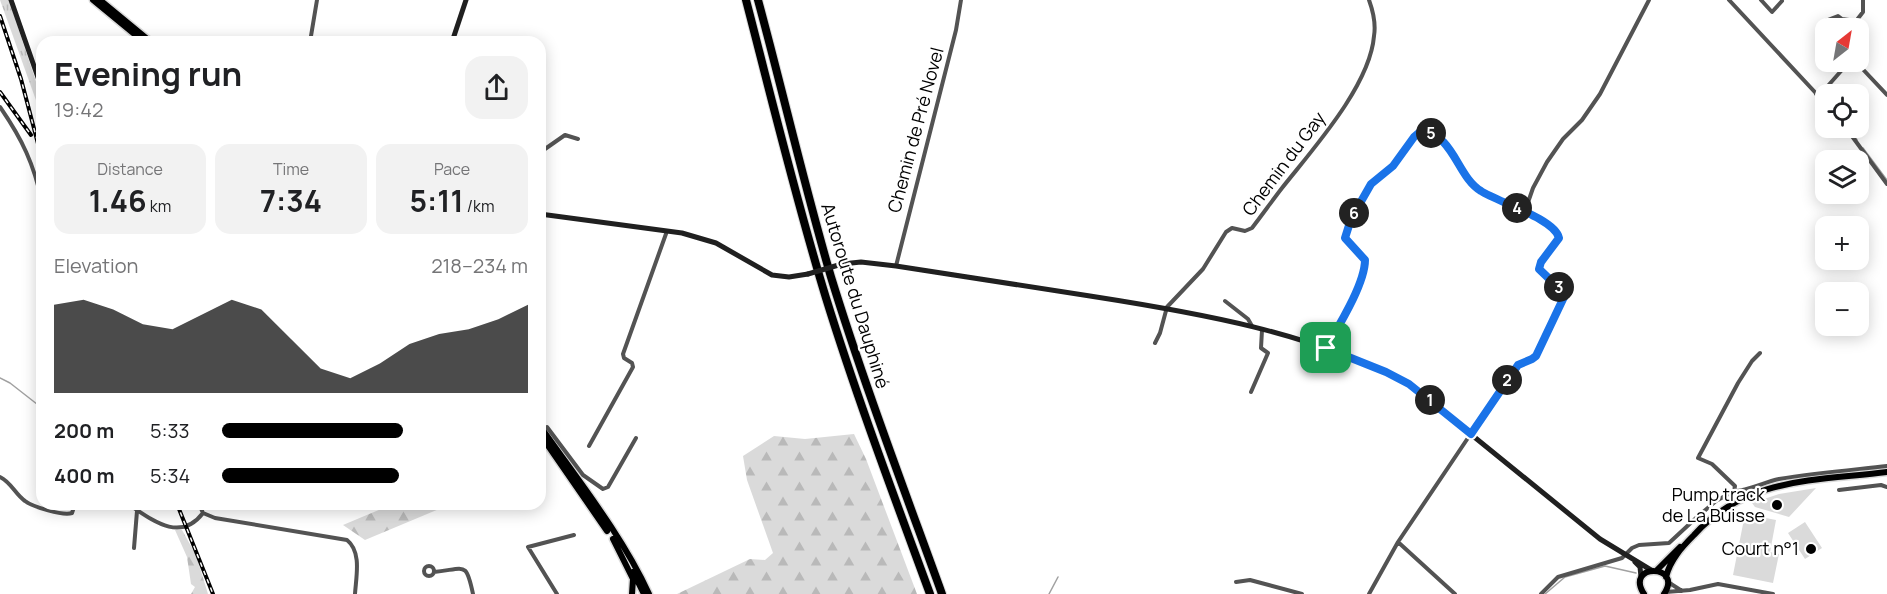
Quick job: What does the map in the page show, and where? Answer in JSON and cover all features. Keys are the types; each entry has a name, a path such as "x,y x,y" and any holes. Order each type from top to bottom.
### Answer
{"highway":[{"name":"Autoroute du Dauphiné","path":"746,0 799,204 827,299 857,394 929,594"},
{"name":"Autoroute du Dauphiné","path":"758,0 834,287 867,388 942,594"}],"main road":[{"path":"93,0 137,36"},
{"path":"100,0 144,36"},
{"path":"546,437 651,594"},
{"path":"1665,593 1671,562 1714,515 1728,505 1751,494 1788,484 1887,472"},
{"path":"1641,592 1641,577 1654,570 1688,541"},
{"path":"618,542 633,579 632,594"},
{"path":"618,542 644,594"},
{"path":"1654,570 1667,580"}],"street":[{"path":"11,0 36,72"},
{"path":"311,36 317,0"},
{"path":"454,36 466,0"},
{"name":"Chemin de Pré Novel","path":"896,266 956,30 961,0"},
{"name":"Chemin du Gay","path":"1167,307 1203,269 1228,230 1234,228 1245,231 1251,228 1335,119 1366,67 1372,49 1375,35 1369,0"},
{"path":"1525,210 1533,188 1548,162 1563,139 1582,120 1600,94 1649,0"},
{"path":"1729,0 1815,93"},
{"path":"1761,0 1772,12 1782,2"},
{"path":"1858,18 1863,12 1863,0"},
{"path":"1830,84 1840,72"},
{"path":"1865,72 1887,95"},
{"path":"0,107 25,146 36,175"},
{"path":"1326,348 1354,296 1365,266 1365,260 1345,238 1351,219 1374,180 1393,166 1421,131 1427,131 1442,141 1452,152 1474,187 1525,210 1558,234 1559,238 1541,262 1539,269 1565,295 1536,356 1518,365 1398,542 1369,594"},
{"path":"546,148 565,135 578,139"},
{"path":"1853,138 1887,184"},
{"path":"546,215 667,231 716,243 772,275 789,277 842,264 861,262 896,266 1167,307 1251,326 1326,348 1386,372 1409,384 1600,539 1654,570"},
{"path":"590,446 633,367 623,354 667,231"},
{"path":"1225,301 1247,318 1251,326"},
{"path":"1155,343 1167,307"},
{"path":"1251,392 1268,353 1261,348 1262,330"},
{"path":"1734,491 1735,486 1712,464 1698,458 1738,383 1760,353"},
{"path":"546,428 583,475 603,489 608,487 636,438"},
{"path":"1629,557 1632,548 1639,545 1669,543 1705,510 1734,491 1741,491 1777,479 1887,466"},
{"path":"0,477 27,502 36,506"},
{"path":"1839,490 1881,485 1887,487"},
{"path":"51,510 68,514 73,510"},
{"path":"134,548 137,510 154,521 178,529 196,522 203,513"},
{"path":"202,510 214,518 347,540 356,552 355,594"},
{"path":"557,594 528,547 574,535"},
{"path":"1398,542 1455,594"},
{"path":"1629,557 1640,567 1641,577"},
{"path":"1541,594 1562,575 1629,557"},
{"path":"435,572 465,569 473,594"},
{"path":"1236,582 1251,580 1302,594"},
{"path":"1667,580 1682,591"},
{"path":"1665,593 1718,584 1773,594"}],"green space":[{"path":"0,0 9,0 36,82 36,100"},
{"path":"854,434 866,459 917,594 677,594 750,559 765,560 773,553 747,480 743,456 774,436 805,439"},
{"name":"Pump track de La Buisse","path":"1816,488 1789,517 1755,507 1752,503 1779,494"},
{"path":"379,510 437,510 365,540 343,525"},
{"path":"1745,514 1776,520 1770,552 1779,554 1773,583 1733,575"},
{"path":"1805,522 1822,548 1805,559 1788,533"},
{"path":"175,530 182,530 196,555 208,594 191,594 195,587 191,584 187,557"}],"waterway":[{"path":"1863,148 1887,180"},
{"path":"0,378 36,403"},
{"path":"1545,594 1565,577 1605,566 1636,573"},
{"path":"1049,594 1058,577"}],"railway":[{"path":"0,16 21,79 36,136"},
{"path":"0,92 31,135"},
{"path":"179,510 213,594"}],"place":[{"name":"Pump track de La Buisse","path":"1777,505"},
{"name":"Court n°1","path":"1811,549"}],"route":[{"path":"1421,131 1427,131 1442,141 1452,152 1474,187 1525,210 1558,234 1559,238 1541,262 1539,269 1565,295 1536,356 1518,365 1471,434 1409,384 1386,372 1326,348 1354,296 1365,266 1365,260 1361,254 1345,238 1351,219 1374,180 1393,166 1421,131"}]}
